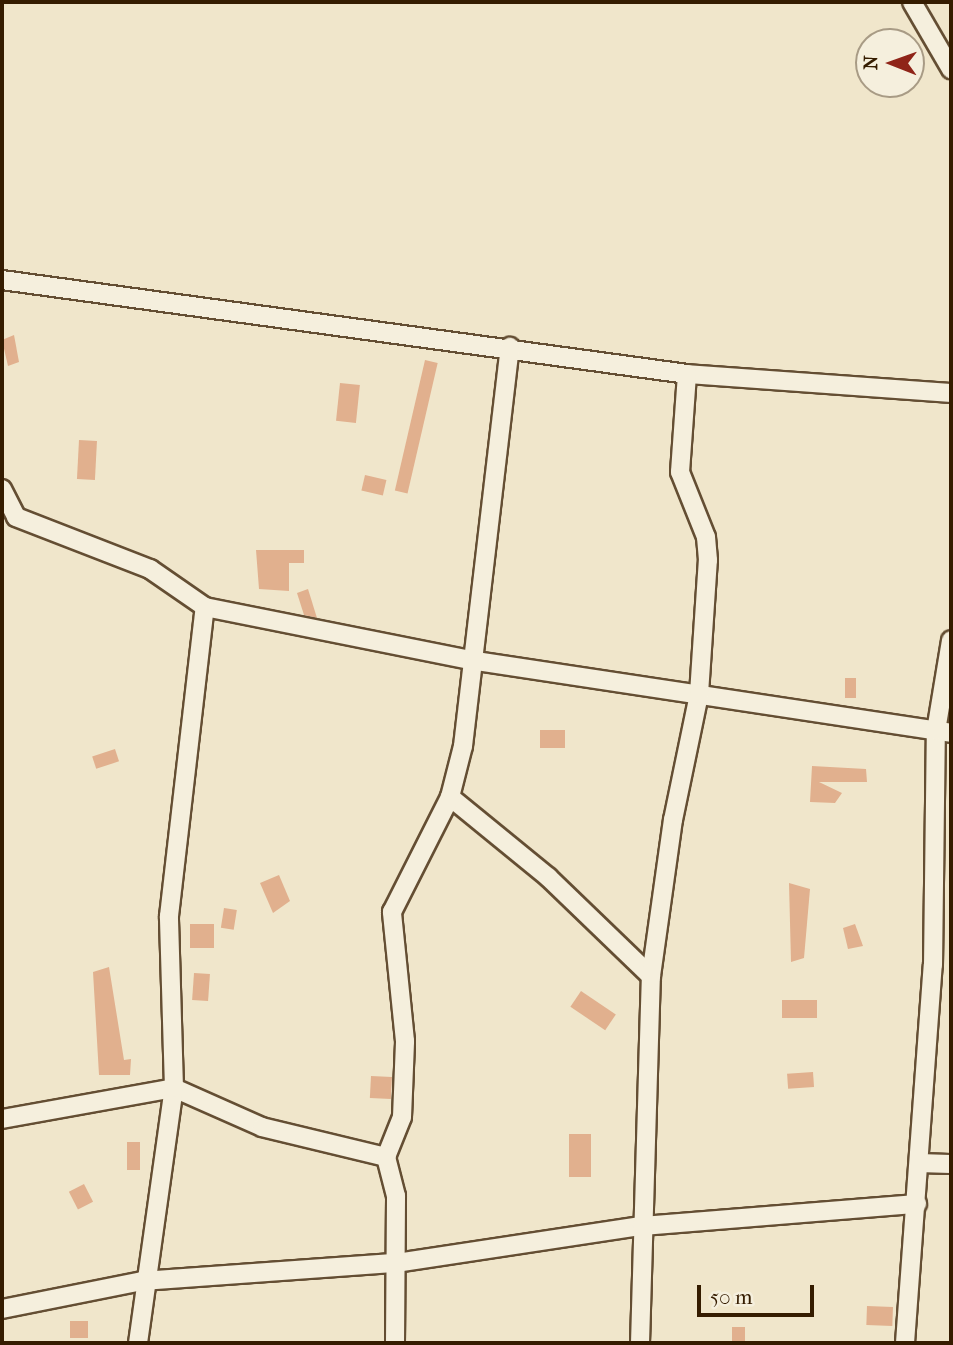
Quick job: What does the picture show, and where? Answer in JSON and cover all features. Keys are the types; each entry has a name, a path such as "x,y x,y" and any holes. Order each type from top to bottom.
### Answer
{"street":[{"path":"912,2 951,69"},
{"path":"2,280 687,373 951,393"},
{"path":"395,1343 396,1196 386,1157 402,1118 405,1041 392,912 450,797 476,661 510,347"},
{"path":"640,1343 651,976 673,820 699,694 708,560 706,537 680,472 687,373"},
{"path":"2,489 16,517 150,569 205,607 476,661 943,732"},
{"path":"138,1343 142,1281 174,1088 169,916 205,607"},
{"path":"905,1343 933,965 943,732 951,640"},
{"path":"450,797 548,877 651,976"},
{"path":"2,1118 174,1088 262,1127 386,1157"},
{"path":"920,1163 951,1164"},
{"path":"2,1309 142,1281 396,1263 642,1226 917,1204"}],"building":[{"path":"14,335 19,362 8,366 2,340"},
{"path":"425,360 438,363 408,493 395,491"},
{"path":"340,383 360,385 356,423 336,421"},
{"path":"79,440 97,441 95,480 77,479"},
{"path":"365,475 386,480 383,496 361,491"},
{"path":"256,550 304,550 304,563 289,563 289,591 259,589"},
{"path":"308,589 317,618 304,615 297,593"},
{"path":"845,678 856,678 856,698 845,698"},
{"path":"540,730 565,730 565,748 540,748"},
{"path":"115,749 119,761 96,769 92,756"},
{"path":"812,766 866,769 867,782 819,782 842,793 835,803 810,802"},
{"path":"279,875 290,901 273,913 260,883"},
{"path":"789,883 810,889 804,958 791,962"},
{"path":"224,908 237,910 234,930 221,928"},
{"path":"190,924 214,924 214,948 190,948"},
{"path":"855,924 863,946 848,949 843,928"},
{"path":"109,967 124,1060 131,1059 130,1075 99,1075 93,972"},
{"path":"194,973 210,974 208,1001 192,1000"},
{"path":"581,991 616,1014 605,1030 570,1007"},
{"path":"782,1000 817,1000 817,1018 782,1018"},
{"path":"813,1072 814,1087 788,1089 787,1074"},
{"path":"371,1076 392,1077 391,1099 370,1098"},
{"path":"569,1134 591,1134 591,1177 569,1177"},
{"path":"127,1142 140,1142 140,1170 127,1170"},
{"path":"84,1184 93,1202 78,1210 69,1192"},
{"path":"867,1306 893,1307 892,1326 866,1325"},
{"path":"70,1321 88,1321 88,1338 70,1338"},
{"path":"732,1327 745,1327 745,1343 732,1343"}]}
